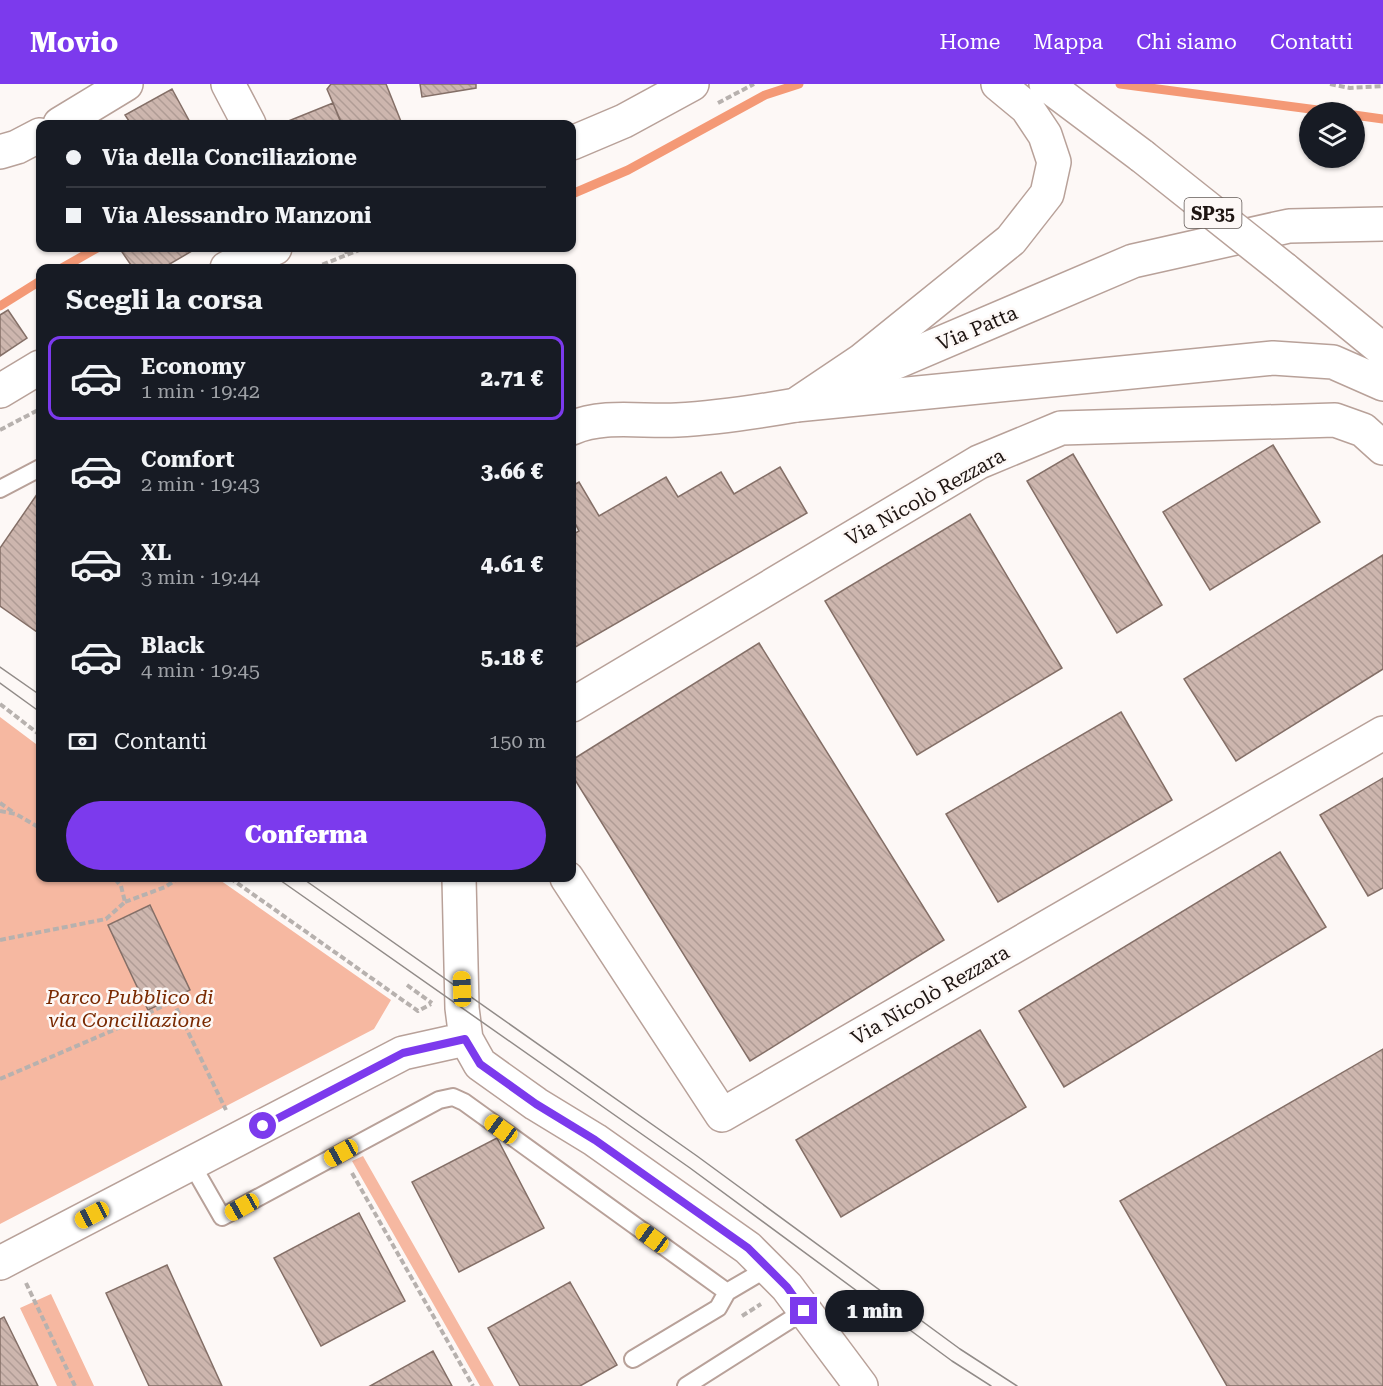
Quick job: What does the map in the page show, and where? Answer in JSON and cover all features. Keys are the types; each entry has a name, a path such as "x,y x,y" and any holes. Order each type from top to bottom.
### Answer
{"main road":[{"path":"67,120 126,84"},
{"path":"228,84 247,120"},
{"path":"576,141 624,121 692,84"},
{"path":"796,405 861,361 1011,240 1047,194 1054,162 1045,135 1027,108 998,84"},
{"name":"SP35","path":"1046,84 1142,156 1383,350"},
{"path":"1058,84 1142,156"},
{"path":"0,152 17,147 36,137"},
{"name":"Via Patta","path":"576,426 582,423 614,420 727,417 796,405 1133,261 1289,226 1383,224"},
{"path":"236,264 267,252"},
{"path":"257,264 272,252"},
{"path":"796,405 1273,358 1333,362 1383,384"},
{"path":"0,391 36,369"},
{"path":"0,398 36,384"},
{"name":"Via Nicolò Rezzara","path":"576,703 979,462 1061,428 1335,420 1363,430 1383,448"},
{"name":"Via Nicolò Rezzara","path":"570,882 722,1115 1383,733"},
{"path":"459,882 462,1008 465,1039 480,1064 536,1104 595,1140 748,1248 787,1287 861,1386"},
{"path":"6,1259 403,1053 465,1039"}],"lane":[{"path":"0,489 36,470"},
{"path":"191,1163 222,1217 439,1100 453,1097 464,1102 727,1292"},
{"path":"633,1359 718,1308 727,1292 768,1268"},
{"path":"686,1386 804,1311"}],"path":[{"path":"1330,84 1350,88 1383,86"},
{"path":"323,264 353,252"},
{"path":"0,430 36,411"},
{"path":"0,704 36,732"},
{"path":"0,803 36,826"},
{"path":"0,811 16,814"},
{"path":"118,882 121,886 125,902"},
{"path":"0,940 106,919 125,902 173,882"},
{"path":"236,882 418,1011 432,1003 407,986"},
{"path":"0,1079 116,1029 173,1001 227,1111"},
{"path":"341,1153 473,1386"},
{"path":"6,1259 75,1386"}],"green space":[{"name":"Parco Pubblico di via Conciliazione","path":"0,717 36,744 36,882 223,882 391,1000 374,1029 0,1224"},
{"path":"363,1156 494,1386 480,1386 352,1161"},
{"path":"51,1294 94,1386 57,1386 20,1308"}],"building":[{"path":"331,84 386,84 400,120 340,120 327,89"},
{"path":"420,84 476,84 476,88 422,97"},
{"path":"172,89 189,120 128,120 125,115"},
{"path":"333,103 340,120 291,120"},
{"path":"122,252 190,252 170,264 130,264"},
{"path":"8,310 27,338 0,356 0,315"},
{"path":"1273,445 1320,522 1210,590 1163,512"},
{"path":"1073,454 1162,605 1117,633 1027,481"},
{"path":"780,467 807,513 576,647 576,533 579,531 576,525 576,484 579,482 599,516 666,477 678,497 721,472 734,494"},
{"path":"36,496 36,631 0,606 0,548"},
{"path":"970,514 1062,668 917,755 825,601"},
{"path":"1383,555 1383,669 1236,761 1184,679"},
{"path":"759,643 944,940 750,1061 576,781 576,757"},
{"path":"1121,712 1172,800 998,902 946,814"},
{"path":"1383,778 1383,888 1368,896 1320,815"},
{"path":"1280,852 1326,927 1064,1087 1019,1011"},
{"path":"150,905 190,990 148,1010 108,925"},
{"path":"980,1030 1026,1107 841,1217 796,1140"},
{"path":"1383,1049 1383,1386 1227,1386 1120,1201"},
{"path":"497,1138 544,1228 459,1272 412,1182"},
{"path":"359,1213 405,1301 321,1346 274,1258"},
{"path":"167,1265 222,1386 149,1386 106,1293"},
{"path":"570,1282 617,1365 580,1386 520,1386 488,1328"},
{"path":"4,1317 38,1386 0,1386 0,1319"},
{"path":"433,1351 452,1386 370,1386"}],"waterway":[{"path":"576,192 628,170 765,95 799,84"},
{"path":"1120,84 1299,108"},
{"path":"1365,117 1383,119"},
{"path":"69,264 90,252"},
{"path":"0,306 36,284"}],"tram line":[{"path":"0,667 36,692"},
{"path":"0,683 36,709"},
{"path":"283,882 690,1168 952,1361 991,1386"},
{"path":"308,882 697,1156 960,1349 1017,1386"}],"route":[{"path":"263,1126 403,1053 465,1039 480,1064 536,1104 595,1140 748,1248 787,1287 804,1311"}]}
